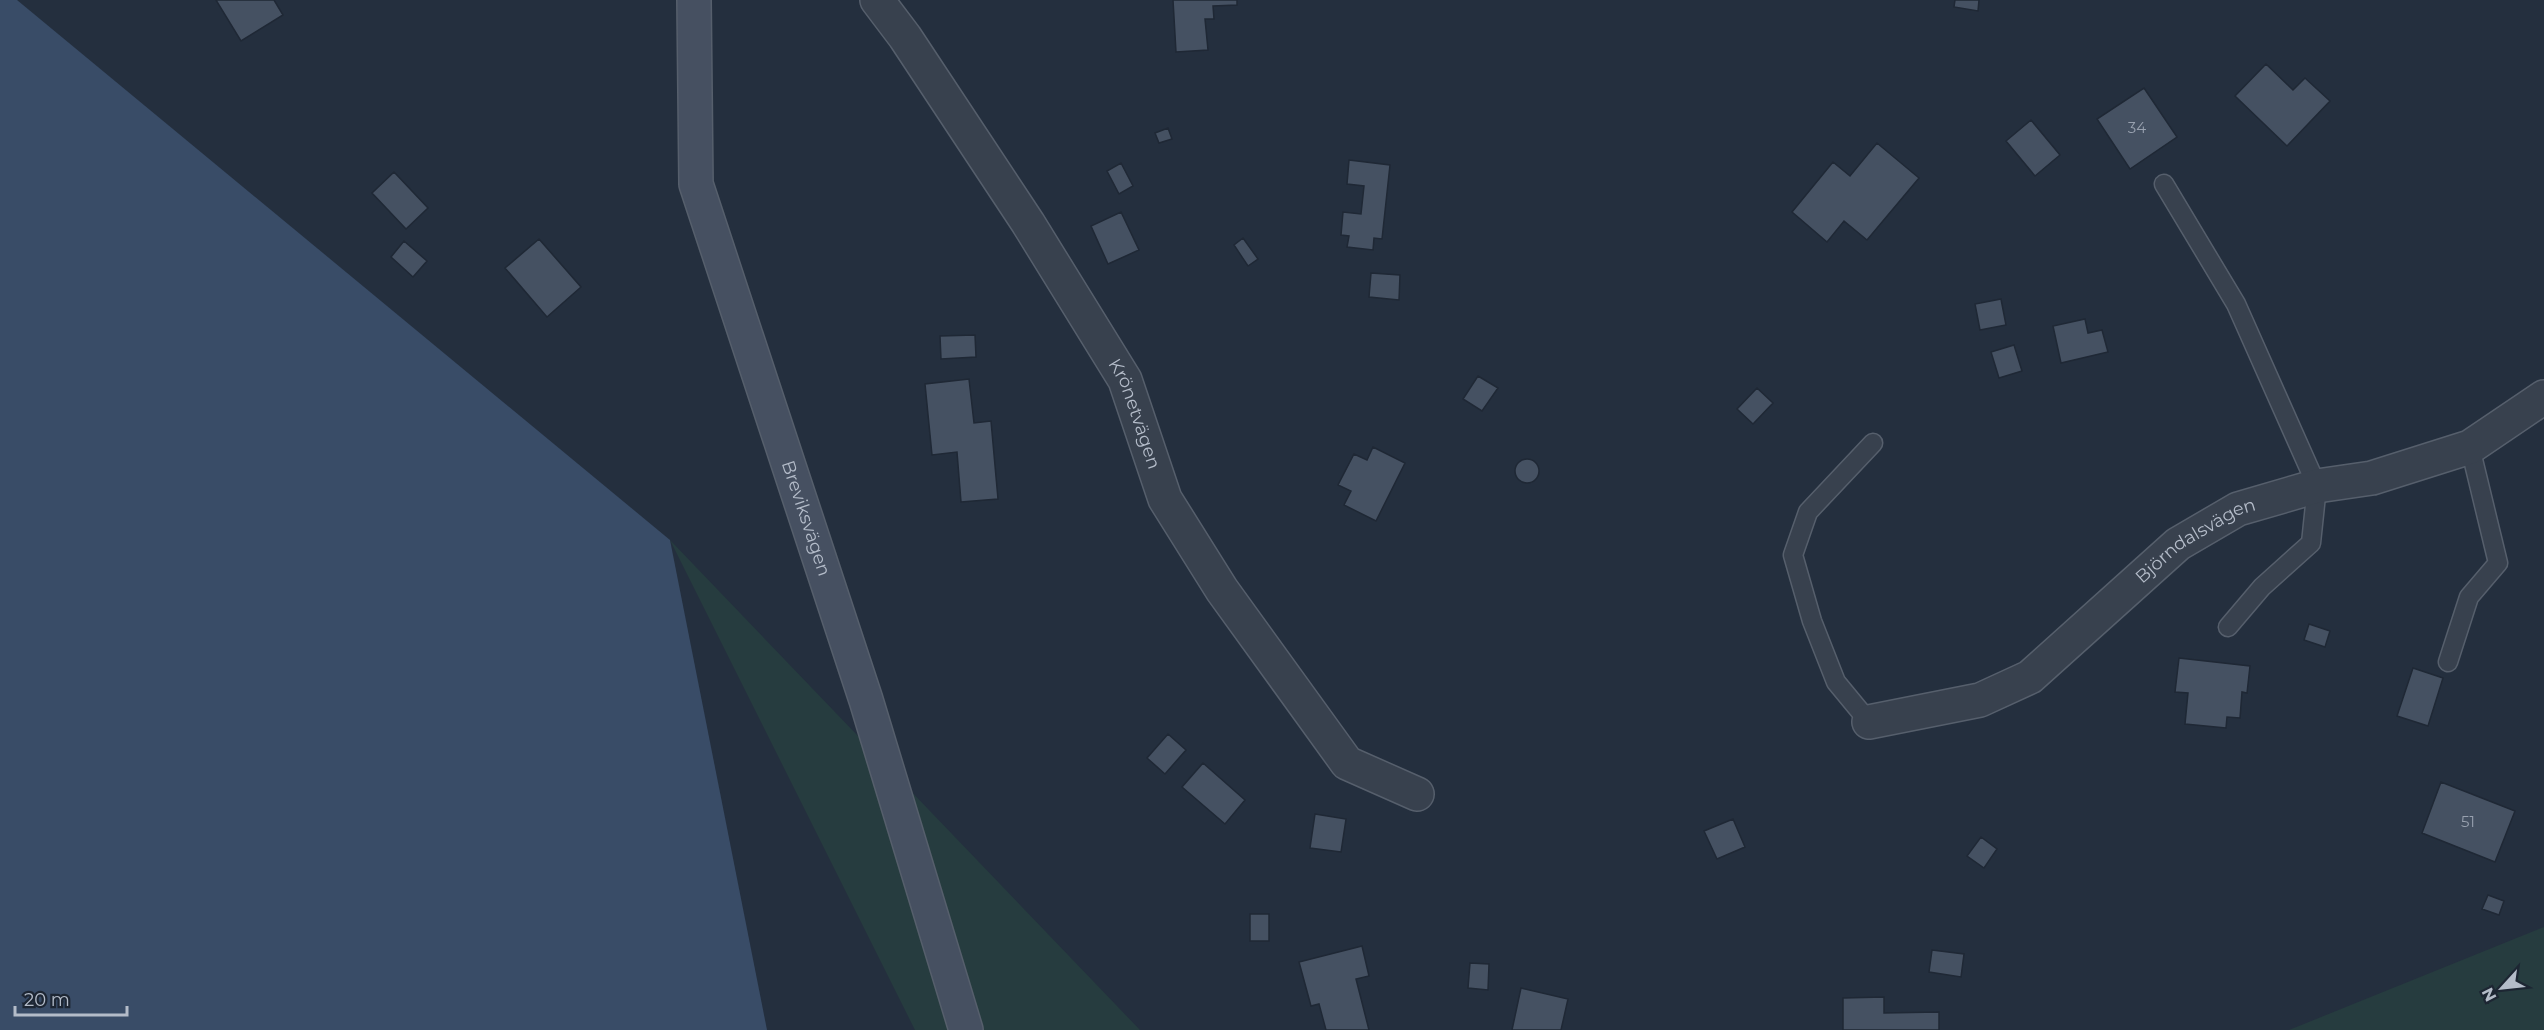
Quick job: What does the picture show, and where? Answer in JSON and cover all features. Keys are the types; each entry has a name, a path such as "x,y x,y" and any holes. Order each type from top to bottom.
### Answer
{"main road":[{"name":"Breviksvägen","path":"694,0 696,184 867,700 966,1030"}],"street":[{"name":"Krönetvägen","path":"877,0 905,37 1028,223 1125,380 1165,499 1222,590 1347,763 1417,794"},
{"name":"Björndalsvägen","path":"1869,722 1980,700 2030,677 2178,544 2238,509 2317,486 2372,478 2470,447 2544,398"}],"lane":[{"path":"2164,184 2236,304 2317,486 2311,543 2262,587 2228,627"},
{"path":"1869,722 1836,682 1812,621 1793,555 1808,512 1873,443"},
{"path":"2448,662 2469,597 2498,563 2470,447"}],"green space":[{"path":"670,540 1140,1030 915,1030"},
{"path":"2544,927 2544,1030 2289,1030"}],"water":[{"path":"0,0 17,0 670,540 767,1030 0,1030"}],"building":[{"path":"216,0 274,0 283,15 241,41"},
{"path":"1173,0 1237,0 1237,5 1213,6 1214,19 1205,19 1208,50 1176,52"},
{"path":"1955,0 1979,0 1978,11 1954,7"},
{"path":"2266,64 2293,90 2305,78 2330,101 2287,146 2235,96"},
{"path":"2144,88 2177,137 2130,169 2097,119"},
{"path":"2031,120 2060,155 2035,176 2006,141"},
{"path":"1168,128 1172,139 1159,143 1155,133"},
{"path":"1877,143 1919,178 1867,240 1844,221 1827,242 1792,212 1833,162 1850,176"},
{"path":"1349,160 1390,165 1382,239 1374,238 1373,250 1347,247 1349,236 1341,235 1343,212 1361,214 1364,186 1347,184"},
{"path":"1121,163 1133,186 1119,194 1107,171"},
{"path":"394,172 428,208 406,229 372,193"},
{"path":"1121,212 1139,250 1108,264 1091,226"},
{"path":"1243,238 1258,259 1248,266 1234,245"},
{"path":"539,239 581,287 547,317 505,268"},
{"path":"404,241 427,261 413,277 391,257"},
{"path":"1371,273 1400,275 1399,300 1369,297"},
{"path":"2001,299 2006,325 1980,330 1975,304"},
{"path":"2085,319 2088,333 2102,330 2108,352 2061,363 2053,326"},
{"path":"975,335 976,357 941,359 940,336"},
{"path":"2014,345 2022,371 1999,378 1991,352"},
{"path":"1478,376 1498,388 1482,411 1463,399"},
{"path":"969,379 974,423 991,421 998,499 961,502 957,452 932,455 925,384"},
{"path":"1757,388 1773,403 1753,424 1737,409"},
{"path":"1373,447 1405,463 1376,521 1344,505 1351,491 1338,485 1354,454 1367,460"},
{"path":"1527,459 1532,460 1538,466 1538,476 1532,482 1527,483 1522,482 1516,476 1515,471 1516,466 1522,460"},
{"path":"2309,624 2330,631 2325,647 2304,640"},
{"path":"2179,658 2250,666 2247,693 2242,692 2240,718 2227,717 2226,728 2185,724 2188,693 2175,692"},
{"path":"2413,668 2443,678 2428,726 2397,716"},
{"path":"1168,734 1186,750 1165,774 1147,758"},
{"path":"1203,763 1245,800 1225,824 1182,787"},
{"path":"2441,782 2515,811 2495,862 2422,833"},
{"path":"1315,814 1346,819 1341,852 1310,848"},
{"path":"1733,819 1745,847 1717,859 1704,831"},
{"path":"1981,837 1997,849 1984,868 1967,856"},
{"path":"2488,895 2504,901 2499,915 2482,909"},
{"path":"1250,914 1269,914 1269,941 1250,941"},
{"path":"1362,946 1369,976 1356,979 1369,1030 1326,1030 1319,1004 1311,1006 1299,962"},
{"path":"1932,950 1964,954 1961,977 1929,972"},
{"path":"1470,963 1489,964 1488,990 1468,988"},
{"path":"1521,988 1568,999 1561,1030 1512,1030"},
{"path":"1884,997 1884,1013 1939,1012 1939,1030 1843,1030 1843,998"}]}
